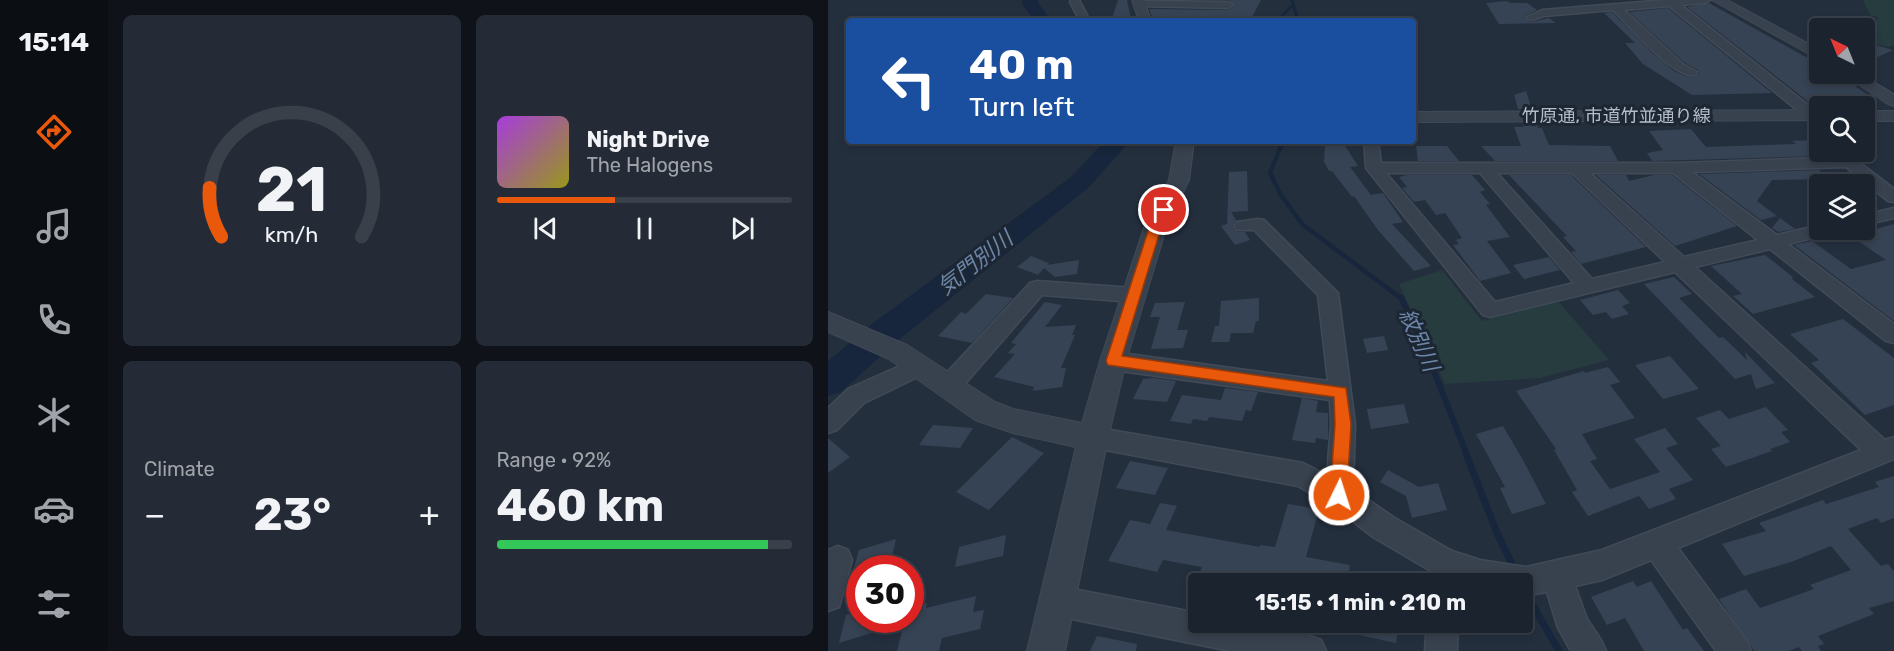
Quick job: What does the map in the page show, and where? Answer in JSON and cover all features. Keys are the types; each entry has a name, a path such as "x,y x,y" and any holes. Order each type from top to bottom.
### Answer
{"street":[{"path":"1532,17 1542,13 1705,0"},
{"path":"1718,0 1809,50"},
{"path":"1075,2 1083,18"},
{"path":"1144,18 1138,2 1228,5"},
{"path":"1672,3 1809,110"},
{"path":"1616,8 1679,67 1691,72"},
{"path":"1867,84 1894,101"},
{"name":"竹原通, 市道竹並通り線","path":"1416,117 1809,115"},
{"path":"1875,116 1894,116"},
{"path":"1046,651 1093,438 1113,361 1156,225 1179,180 1185,144"},
{"path":"1371,144 1374,168 1490,310 1809,233"},
{"path":"1374,168 1677,168 1850,162 1894,197"},
{"path":"1483,167 1587,285"},
{"path":"1533,580 1602,565 1888,450 1678,264 1575,167"},
{"path":"1677,168 1894,335"},
{"path":"1875,217 1894,213"},
{"path":"1243,226 1258,224 1328,293 1343,424 1339,495"},
{"path":"949,386 1036,288 1134,295"},
{"path":"828,321 909,359 985,411 1013,421 1093,438 1303,475 1339,495 1444,573"},
{"path":"828,423 856,396 909,359"},
{"path":"1113,361 1341,392"},
{"path":"1656,543 1735,651"},
{"path":"828,596 838,560"},
{"path":"1557,575 1574,628 1590,651"},
{"path":"1057,601 1310,651"},
{"path":"1441,651 1442,633"}],"green space":[{"path":"1863,0 1894,0 1894,45 1889,47 1875,44 1875,23 1878,17 1870,15"},
{"path":"1442,270 1482,321 1558,301 1609,360 1540,378 1445,384 1399,284"}],"building":[{"path":"1118,0 1127,0 1131,18 1112,18"},
{"path":"1229,0 1261,0 1252,18 1153,18 1149,9 1228,10 1235,6"},
{"path":"1507,1 1527,3 1537,10 1525,16 1531,22 1549,18 1556,23 1499,24 1486,3"},
{"path":"1709,3 1809,59 1809,84 1852,84 1870,96 1809,96 1809,102 1687,7"},
{"path":"1668,8 1772,93 1692,95 1643,64 1625,43 1635,43 1604,13 1612,12 1651,52 1674,71 1695,77 1699,73 1698,70 1684,62 1629,12"},
{"path":"1875,45 1893,50 1875,58"},
{"path":"1526,91 1532,109 1518,109 1514,95"},
{"path":"1523,124 1537,124 1538,128 1542,128 1549,145 1610,146 1618,161 1495,161 1481,146 1521,146 1514,127 1524,127"},
{"path":"1691,129 1706,147 1796,144 1792,141 1809,140 1809,156 1652,161 1647,153 1663,150 1649,131"},
{"path":"1325,144 1344,144 1358,166 1350,167 1371,195 1383,193 1403,222 1392,224 1431,266 1414,271 1378,230 1354,196 1352,197 1332,171 1329,171 1324,162"},
{"path":"1416,146 1447,146 1459,161 1418,161"},
{"path":"1820,170 1820,174 1809,174 1809,179 1772,180 1757,201 1777,216 1761,220 1699,174"},
{"path":"1247,171 1248,211 1231,212 1236,220 1232,226 1237,232 1245,232 1250,240 1235,245 1221,226 1227,224 1229,172"},
{"path":"1472,175 1485,190 1480,192 1490,204 1486,205 1510,237 1487,241 1511,273 1480,281 1453,245 1459,244 1456,240 1462,238 1445,213 1436,215 1425,200 1414,202 1402,188 1407,187 1399,177"},
{"path":"1509,175 1571,175 1646,247 1581,264 1571,252 1576,251 1563,237 1567,236"},
{"path":"1596,175 1626,175 1629,181 1654,175 1672,175 1737,226 1675,246"},
{"path":"1780,218 1795,229 1779,232 1772,228"},
{"path":"1894,224 1894,321 1794,245 1812,241 1851,269 1886,260 1857,240 1875,240 1875,229"},
{"path":"1765,255 1815,297 1753,314 1733,296 1742,294 1711,266"},
{"path":"1031,256 1049,263 1047,265 1079,260 1077,274 1055,277 1044,268 1038,275 1017,267"},
{"path":"1549,257 1560,270 1524,279 1513,265"},
{"path":"1674,277 1692,294 1679,298 1719,338 1723,337 1747,360 1745,352 1775,383 1756,389 1751,374 1735,379 1644,284"},
{"path":"1618,290 1630,303 1622,306 1629,314 1612,319 1606,312 1593,315 1580,300"},
{"path":"986,294 1013,298 972,343 938,336 961,312 966,314"},
{"path":"1259,298 1259,321 1256,321 1253,333 1231,333 1229,342 1211,342 1215,326 1219,326 1221,301"},
{"path":"1045,302 1062,305 1045,327 1076,325 1072,335 1075,335 1061,368 1066,368 1062,387 1033,391 1034,387 994,377 1015,354 1008,353 1016,344 1011,343"},
{"path":"1185,302 1177,330 1188,330 1183,348 1151,349 1160,317 1150,317 1155,303"},
{"path":"1843,319 1894,358 1894,405 1865,415 1811,363 1819,360 1790,334"},
{"path":"1384,336 1388,350 1367,353 1363,339"},
{"path":"1670,356 1699,389 1663,399 1635,365"},
{"path":"1608,367 1620,382 1610,385 1635,418 1582,434 1597,459 1590,461 1610,489 1660,472 1634,439 1665,428 1678,444 1666,448 1693,480 1669,489 1676,499 1649,509 1639,496 1588,516 1572,492 1577,490 1554,450 1556,449 1516,391 1584,371 1585,373"},
{"path":"1143,379 1176,381 1167,402 1133,399"},
{"path":"1225,388 1258,392 1251,411 1246,410 1242,421 1209,417 1207,421 1193,419 1191,424 1170,421 1182,395 1221,400"},
{"path":"1302,398 1318,401 1316,412 1328,413 1328,440 1316,438 1315,443 1292,440"},
{"path":"1404,404 1409,423 1371,429 1367,409"},
{"path":"1766,407 1788,430 1781,432 1790,442 1770,449 1772,451 1726,467 1711,449 1721,446 1696,418 1720,410 1729,419"},
{"path":"933,425 973,428 960,448 919,445"},
{"path":"1503,426 1546,504 1512,514 1500,488 1505,487 1476,434"},
{"path":"1012,437 1044,453 989,510 956,492"},
{"path":"828,438 850,457 828,473"},
{"path":"1130,461 1168,468 1155,495 1116,488"},
{"path":"1388,470 1419,487 1438,483 1447,510 1412,518 1406,496 1380,482"},
{"path":"1894,476 1894,518 1881,523 1877,518 1848,529 1881,566 1888,564 1894,571 1894,601 1869,608 1874,614 1818,636 1824,644 1818,646 1821,651 1802,651 1799,647 1789,651 1754,651 1719,599 1746,589 1760,608 1814,589 1810,585 1851,570 1831,546 1791,562 1744,576 1722,544 1766,531 1759,523 1823,500 1826,504 1879,487 1875,482"},
{"path":"1160,503 1177,506 1166,530 1260,547 1260,545 1275,547 1288,504 1319,509 1306,557 1350,565 1349,573 1200,573 1202,567 1163,560 1157,572 1108,561 1130,520 1150,524"},
{"path":"1006,535 1003,556 955,567 959,547"},
{"path":"896,539 892,555 858,555 859,550"},
{"path":"1633,581 1637,587 1651,581 1683,630 1687,628 1704,651 1644,651 1625,618 1607,625 1591,597"},
{"path":"976,596 973,612 984,610 980,629 942,638 939,651 897,651 902,633 924,633 924,604 927,603 926,608"},
{"path":"846,615 846,633 871,633 839,643"},
{"path":"1350,633 1397,633 1396,643"},
{"path":"1097,636 1137,644 1136,651 1090,651"}],"waterway":[{"name":"気門別川","path":"1030,0 1030,4 1042,18"},
{"name":"紋別川","path":"1292,0 1297,18"},
{"path":"1280,18 1293,5"},
{"path":"1875,83 1894,94"},
{"name":"気門別川","path":"828,382 884,333 1080,182 1115,144"},
{"name":"紋別川","path":"1272,176 1270,173 1282,144"},
{"name":"紋別川","path":"1271,175 1281,195 1302,224 1401,298"},
{"name":"紋別川","path":"1401,298 1424,346 1467,455"},
{"name":"紋別川","path":"1466,454 1497,533 1515,570"},
{"name":"紋別川","path":"1533,606 1559,651"}],"route":[{"path":"1164,210 1156,225 1113,361 1341,392 1343,424 1339,495"}]}
